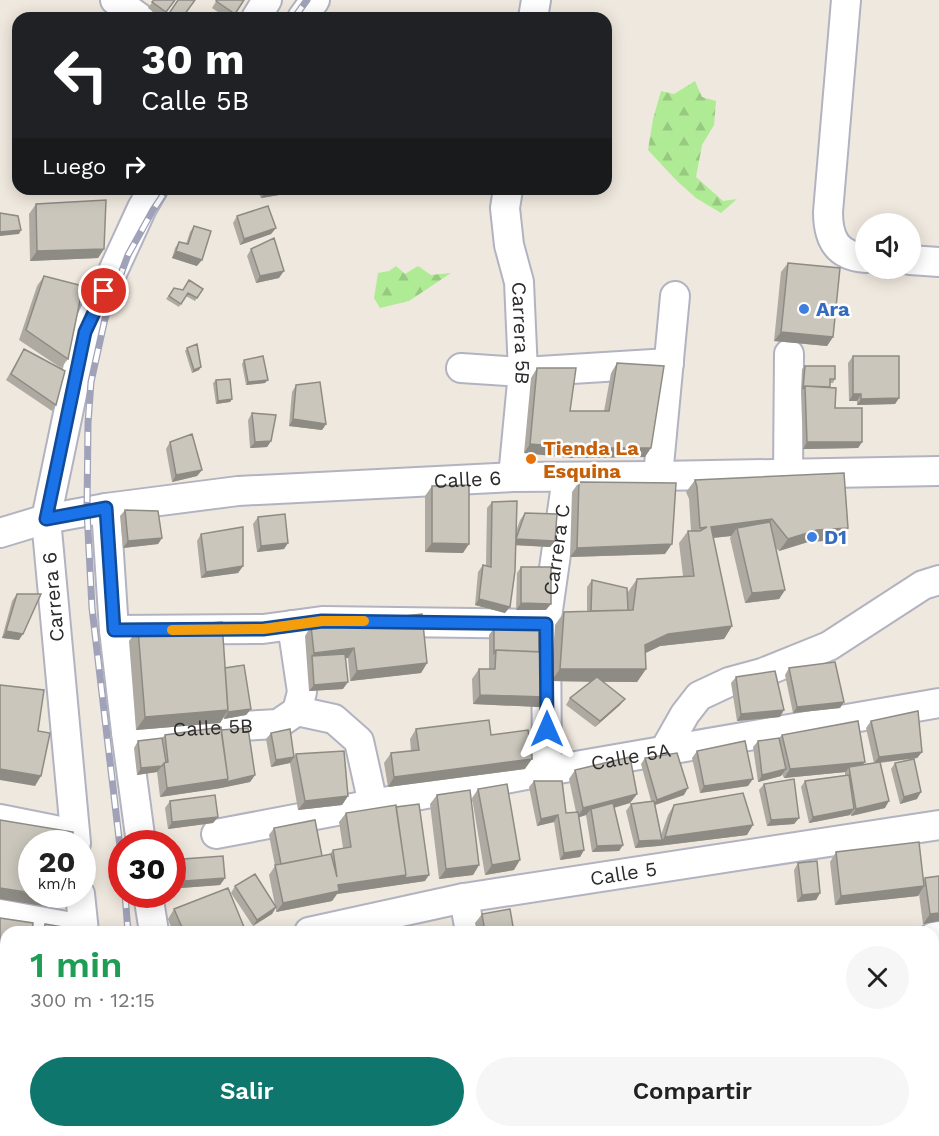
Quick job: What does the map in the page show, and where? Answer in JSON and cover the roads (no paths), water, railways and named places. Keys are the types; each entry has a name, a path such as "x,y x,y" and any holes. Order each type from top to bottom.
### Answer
{"street":[{"path":"115,0 132,12"},
{"path":"846,0 828,226 832,239 840,250 855,257"},
{"name":"Carrera 6","path":"75,830 52,692 46,519 85,332 150,195"},
{"name":"Carrera 5B","path":"507,195 505,208 509,245 519,282 523,372 513,477"},
{"path":"921,261 939,262"},
{"path":"658,476 675,296"},
{"path":"788,474 789,354"},
{"path":"461,368 523,372 669,363"},
{"name":"Calle 6","path":"0,533 46,519 106,508 238,490 513,477 939,471"},
{"name":"Carrera C","path":"546,624 567,477"},
{"path":"106,508 114,630 139,830"},
{"path":"664,751 685,714 699,696 729,682 762,673 829,646 922,585 939,580"},
{"path":"114,630 263,629 322,621 546,624 547,771"},
{"path":"292,625 302,692 297,711 334,719 358,741 373,804"},
{"name":"Calle 5A","path":"216,834 547,771 939,703"},
{"name":"Calle 5B","path":"126,732 278,724 297,711"},
{"path":"0,819 44,830"},
{"name":"Calle 5","path":"336,926 464,898 939,825"},
{"path":"464,898 469,926"},
{"path":"81,908 83,926"},
{"path":"150,908 153,926"},
{"path":"0,914 62,926"}],"railway":[{"path":"298,12 307,0"},
{"path":"118,830 92,608 87,511 88,423 91,382 106,314 128,255 163,195"},
{"path":"126,908 128,926"}],"place":[{"name":"Ara","path":"804,309"},
{"name":"Tienda La Esquina","path":"531,459"},
{"name":"D1","path":"812,537"}]}
